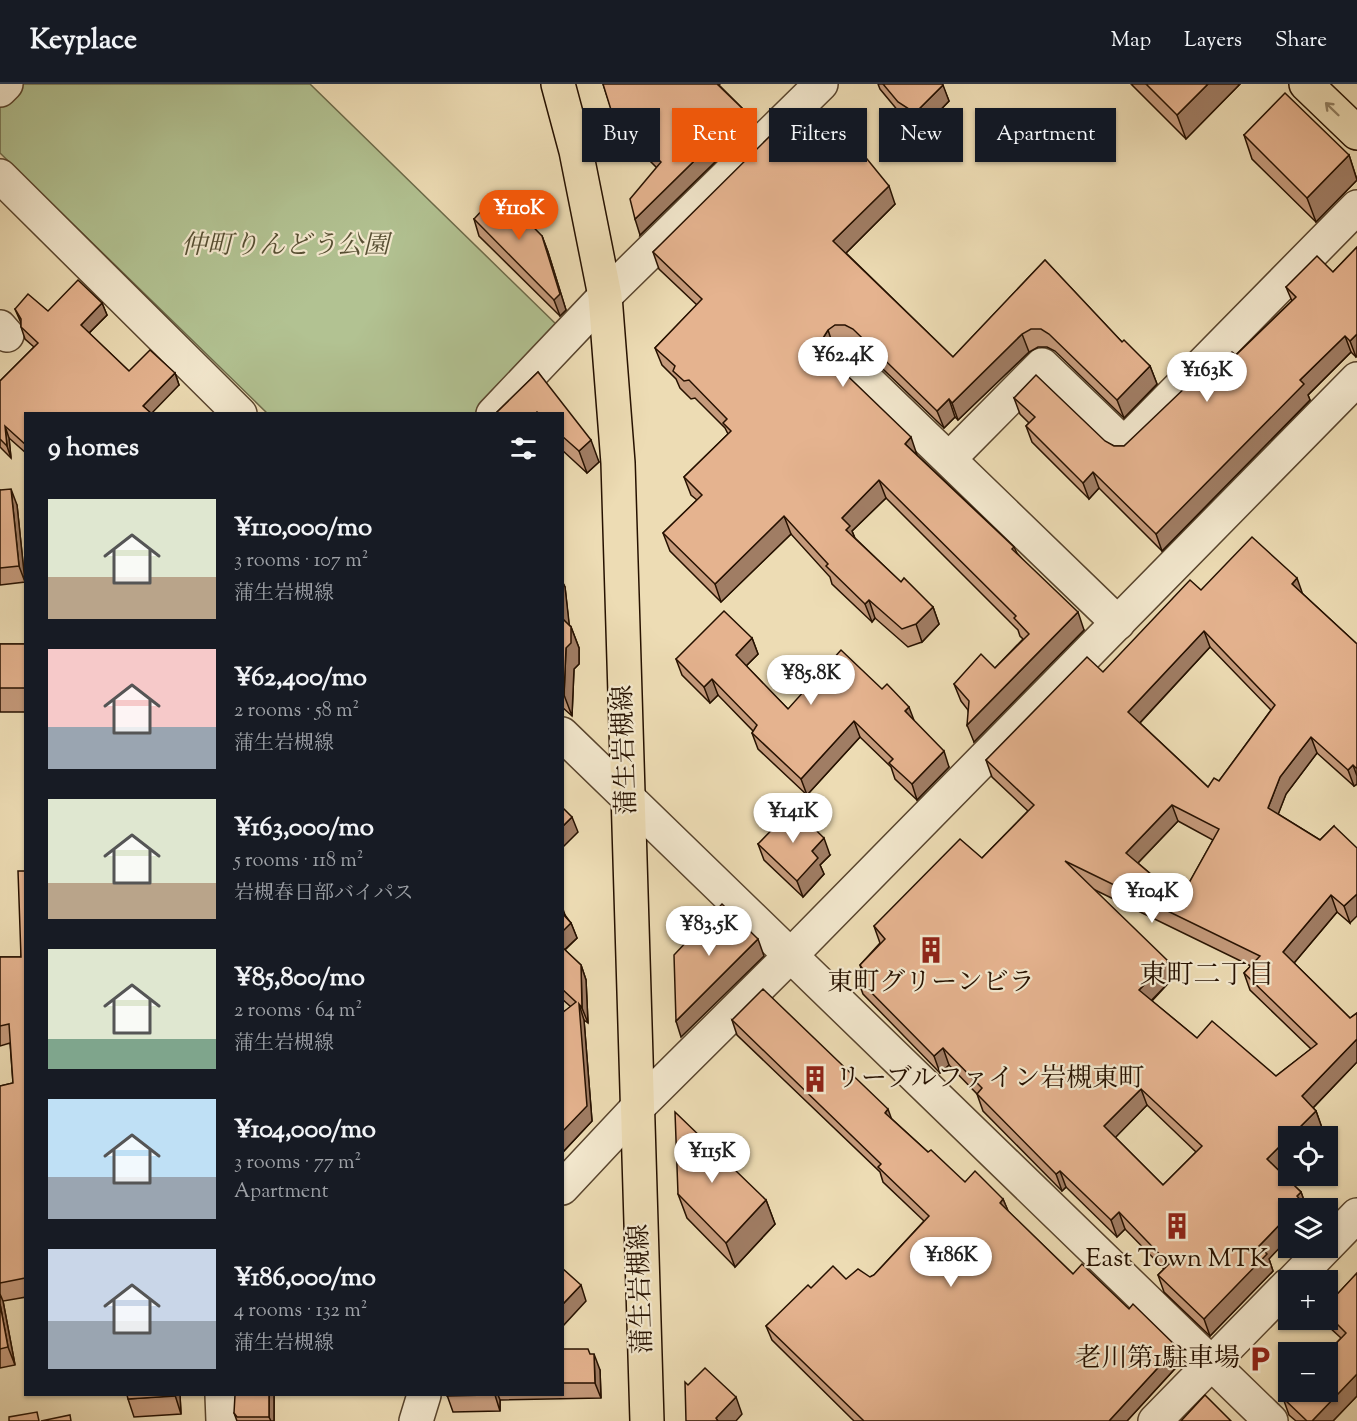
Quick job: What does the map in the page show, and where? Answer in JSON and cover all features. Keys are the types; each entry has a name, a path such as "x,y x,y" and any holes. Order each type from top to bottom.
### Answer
{"main road":[{"name":"蒲生岩槻線","path":"558,84 576,151 605,296 618,463 647,1421"},
{"path":"1306,84 1357,133"}],"street":[{"path":"0,90 6,84"},
{"path":"495,412 605,296 821,84"},
{"path":"0,176 238,412"},
{"path":"949,459 1042,366 1124,444 1357,207"},
{"path":"848,361 1118,623"},
{"path":"564,1186 636,1109 792,954 1357,379"},
{"path":"564,736 792,954 1271,1421"},
{"path":"1338,1235 1357,1215"},
{"path":"1304,1270 1315,1258"},
{"path":"1155,1421 1278,1295"},
{"path":"222,1396 223,1421"},
{"path":"416,1421 424,1396"}],"green space":[{"name":"仲町りんどう公園","path":"21,84 310,84 560,328 478,412 266,412 0,153 0,105"}],"building":[{"path":"603,84 717,84 742,108 672,108 672,162 693,162 635,219 630,199 661,162 660,108 610,108"},
{"path":"883,84 943,85 920,108 907,108 898,102"},
{"path":"1146,84 1208,84 1177,115"},
{"path":"1285,93 1349,155 1307,198 1244,135"},
{"path":"769,137 769,162 867,162 867,159 889,186 833,241 953,357 1045,260 1122,342 1124,340 1150,366 1117,400 1049,334 1041,329 1031,329 1022,334 952,403 949,399 937,411 853,329 845,325 835,325 823,338 822,348 828,357 911,437 905,444 1014,547 1012,549 1078,612 967,725 969,701 954,684 981,654 995,668 1029,634 1014,618 1016,616 879,480 842,518 850,526 846,530 901,582 904,578 933,607 916,624 902,629 869,600 865,604 826,566 828,564 784,516 715,584 663,533 702,495 684,477 731,431 723,423 727,419 689,380 684,381 673,371 675,366 655,348 702,299 653,252 744,162 757,162 757,149"},
{"path":"499,192 542,236 560,294 554,300 474,219"},
{"path":"1357,247 1357,334 1350,341 1345,336 1300,380 1304,384 1156,534 1093,472 1083,483 1026,426 1035,417 1014,398 1036,375 1105,441 1114,446 1124,446 1211,363 1216,368 1232,352 1236,355 1296,297 1286,287 1317,256 1333,272"},
{"path":"78,280 102,303 81,325 129,371 150,350 175,373 143,406 150,412 24,412 24,443 5,426 7,446 0,439 0,381 38,343 21,327 21,319 15,309 28,294 48,311"},
{"path":"538,372 591,440 579,451 564,438 564,412 497,412"},
{"path":"11,489 19,566 0,568 0,490"},
{"path":"1252,537 1297,578 1292,584 1357,644 1357,768 1353,765 1348,770 1311,737 1280,777 1268,808 1320,840 1334,826 1357,848 1357,894 1344,906 1331,895 1283,952 1350,1018 1357,1013 1357,1039 1302,1096 1316,1111 1301,1126 1278,1126 1278,1148 1267,1159 1278,1170 1278,1186 1295,1186 1301,1192 1297,1196 1299,1198 1278,1198 1278,1226 1259,1246 1267,1254 1204,1319 1158,1275 1169,1264 1119,1212 1111,1220 1060,1171 1056,1174 977,1094 982,1088 943,1048 934,1056 857,978 864,971 860,965 885,939 874,926 960,839 982,858 1034,805 986,760 1087,657 1103,672 1190,580 1201,590","holes":["1204,631 1275,705 1219,781 1214,778 1208,787 1128,712","1172,805 1219,829 1180,899 1126,853","1065,861 1260,956 1244,973 1317,1044 1276,1076 1212,1021 1197,1038 1139,990 1168,961","1141,1089 1202,1146 1163,1185 1104,1126"]},
{"path":"724,611 752,638 736,655 788,709 841,650 882,689 887,684 909,707 905,711 944,751 912,784 889,763 893,759 854,721 801,779 752,733 757,725 712,679 704,687 676,659"},
{"path":"564,620 571,627 571,643 566,648 564,695"},
{"path":"0,644 24,644 24,688 0,688"},
{"path":"793,808 824,838 812,851 818,858 797,881 758,844"},
{"path":"564,809 572,817 564,825"},
{"path":"18,871 24,871 24,1278 0,1283 0,1086 13,1083 9,1024 0,1026 0,957 21,957"},
{"path":"722,904 758,939 676,1021 674,955"},
{"path":"564,915 571,923 564,930"},
{"path":"564,949 581,965 582,1008 579,1004 587,1106 564,1130 564,1011 576,1002 564,991"},
{"path":"763,989 888,1109 885,1113 928,1152 931,1150 965,1182 975,1171 1003,1199 1000,1203 1073,1274 1082,1264 1129,1309 1133,1304 1177,1347 1109,1421 864,1421 766,1326 808,1285 811,1288 833,1266 846,1279 858,1269 870,1277 874,1275 929,1216 878,1167 881,1164 732,1020"},
{"path":"675,1112 766,1200 726,1243 678,1194"},
{"path":"564,1270 581,1285 564,1303"},
{"path":"1357,1273 1357,1374 1338,1394 1337,1342 1346,1333 1338,1325 1338,1293"},
{"path":"0,1304 8,1347 0,1349"},
{"path":"564,1349 588,1349 590,1354 594,1354 595,1383 564,1383"},
{"path":"705,1368 736,1397 716,1418 718,1421 686,1421 685,1382 688,1385"},
{"path":"1205,1395 1231,1421 1181,1421"},
{"path":"127,1396 175,1396 128,1399"},
{"path":"235,1396 269,1396 269,1417 237,1417 234,1413"},
{"path":"1287,1402 1330,1402 1312,1421 1307,1421"},
{"path":"37,1412 39,1421 9,1421 9,1417"},
{"path":"70,1415 71,1421 41,1421"}],"place":[{"name":"東町グリーンビラ","path":"931,950"},
{"name":"リーブルファイン岩槻東町","path":"815,1079"},
{"name":"East Town MTK","path":"1177,1226"},
{"name":"老川第1駐車場","path":"1260,1359"}],"district":[{"name":"東町二丁目","path":"1207,976"}]}
